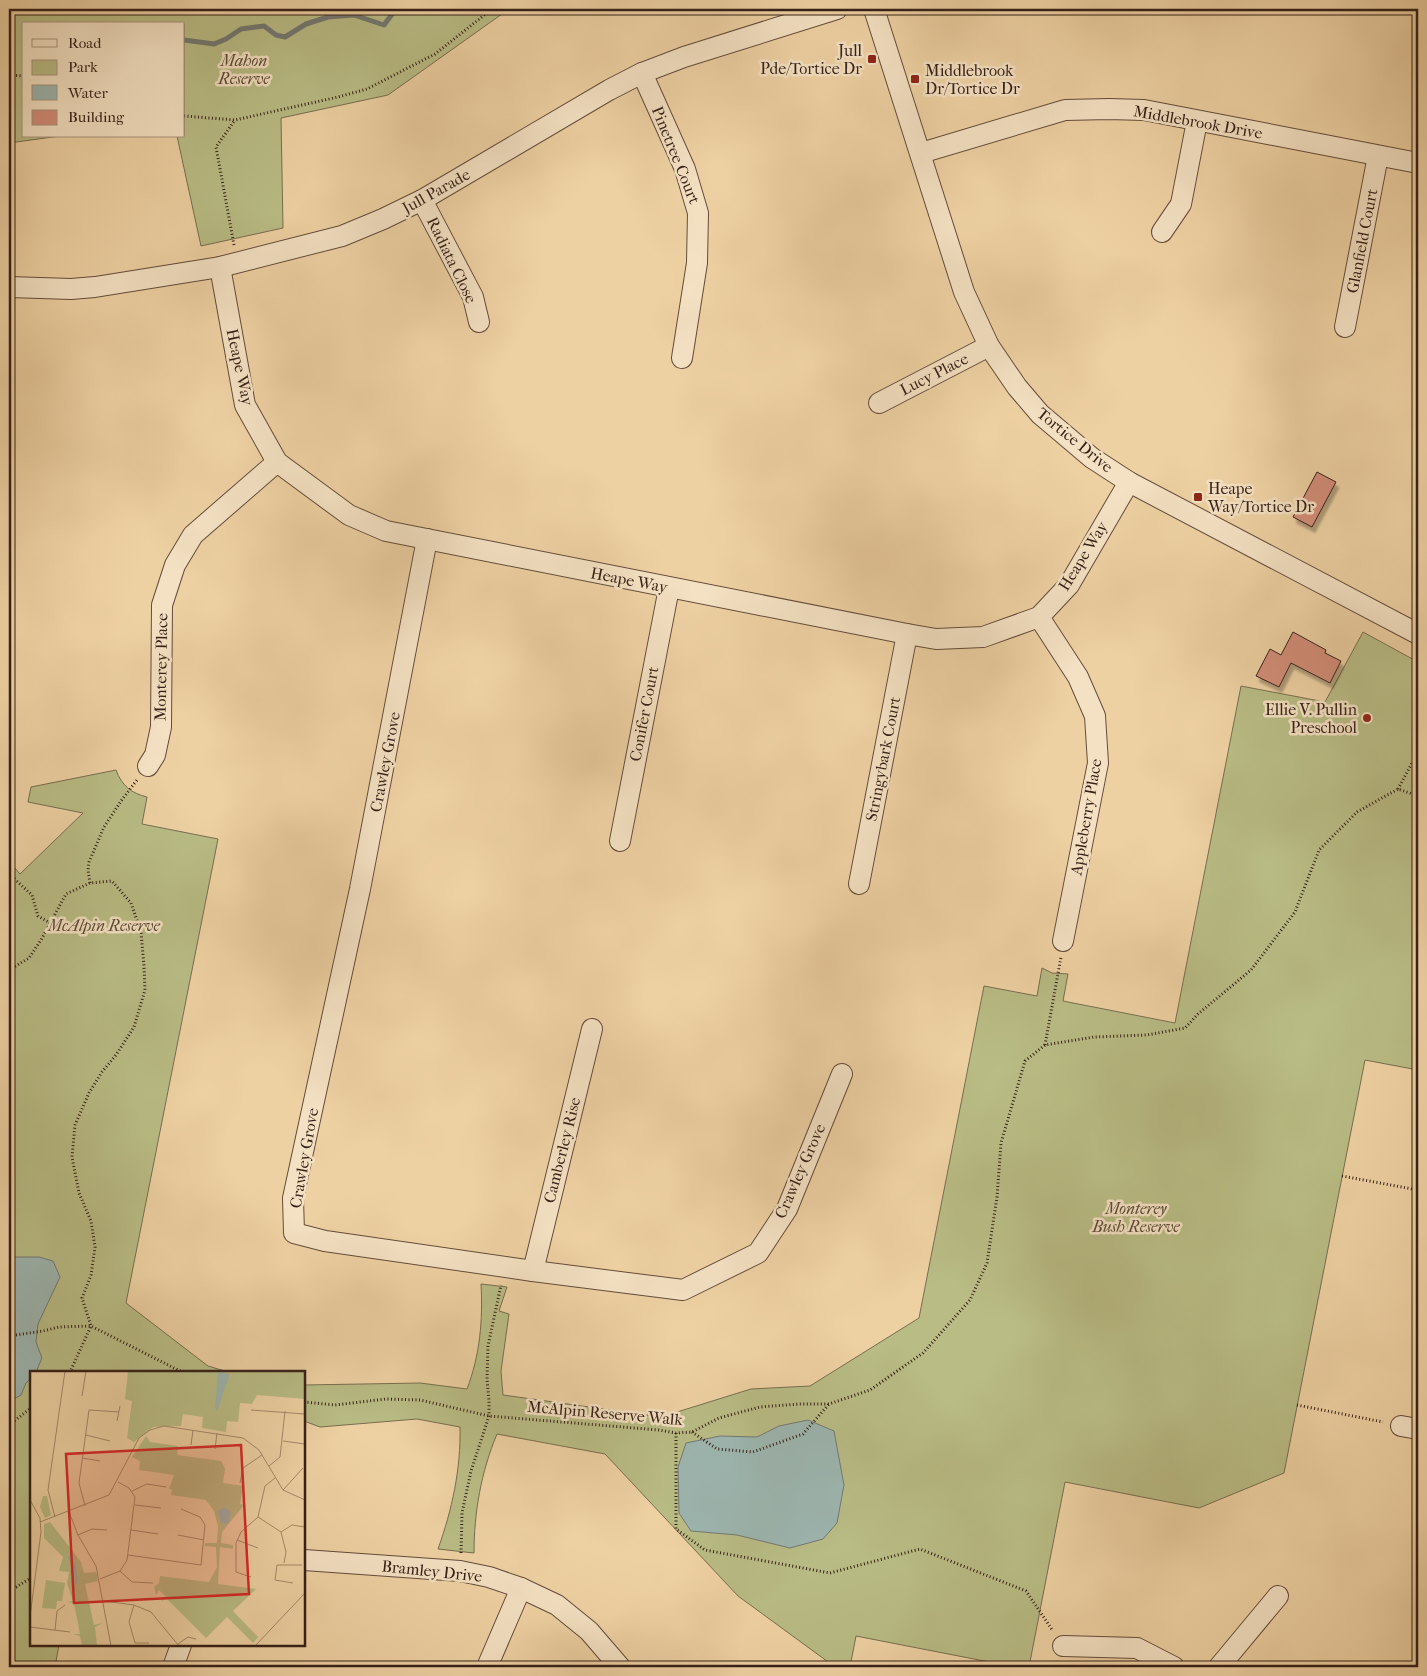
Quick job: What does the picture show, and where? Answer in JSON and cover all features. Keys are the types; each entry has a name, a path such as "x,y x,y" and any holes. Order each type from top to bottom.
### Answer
{"street":[{"name":"Jull Parade","path":"9,287 71,290 95,288 229,265 342,236 422,200 609,90 642,73 684,57 837,9"},
{"name":"Tortice Drive","path":"874,9 964,292 989,346 1017,387 1040,414 1092,458 1129,482 1418,634"},
{"name":"Pinetree Court","path":"642,73 684,169 698,213 698,262 682,358"},
{"name":"Middlebrook Drive","path":"921,153 1065,110 1109,109 1144,110 1418,163"},
{"path":"1162,232 1181,204 1197,121"},
{"name":"Glanfield Court","path":"1345,327 1378,156"},
{"name":"Radiata Close","path":"422,200 473,297 479,322"},
{"name":"Heape Way","path":"229,265 245,405 277,462 349,515 386,531 907,634 936,639 983,637 1039,617 1069,585 1129,482"},
{"name":"Lucy Place","path":"879,403 989,346"},
{"name":"Monterey Place","path":"148,766 155,755 161,727 162,604 175,565 193,535 277,462"},
{"name":"Crawley Grove","path":"427,539 360,889 293,1198 294,1233 325,1242 683,1290 758,1253 787,1209 842,1074"},
{"name":"Conifer Court","path":"620,841 669,588"},
{"name":"Appleberry Place","path":"1039,617 1078,677 1095,716 1098,763 1063,941"},
{"name":"Stringybark Court","path":"859,884 907,634"},
{"name":"Camberley Rise","path":"533,1271 592,1029"},
{"name":"Bramley Drive","path":"305,1560 460,1571 489,1577 521,1588 557,1605 589,1631 620,1667"},
{"path":"487,1667 521,1588"},
{"path":"1219,1667 1278,1596"},
{"path":"173,1667 181,1646"},
{"path":"1063,1646 1137,1648 1174,1667"}],"path":[{"path":"11,9 9,75 22,76"},
{"path":"185,116 235,120 367,89 435,54 492,9"},
{"path":"229,265 216,147 235,120"},
{"path":"1418,752 1398,789 1418,796"},
{"path":"90,883 88,862 104,827 148,766"},
{"name":"McAlpin Reserve Walk","path":"305,1402 335,1405 386,1399 420,1400 489,1416 641,1428 676,1433 692,1432 719,1418 760,1407 829,1404 870,1390 923,1353 970,1300 987,1263 997,1197 1001,1143 1025,1061 1045,1045 1094,1037 1147,1035 1185,1028 1198,1014 1251,970 1295,912 1320,850 1357,812 1398,789"},
{"path":"9,874 32,895 38,916 50,923"},
{"path":"9,970 29,958 66,894 90,883 112,881 131,902 141,932 145,990 134,1027 89,1093 75,1126 72,1157 79,1193 91,1221 95,1247 90,1275 82,1298 91,1326 70,1371"},
{"path":"1045,1045 1060,973 1063,941"},
{"path":"1342,1176 1418,1190"},
{"path":"460,1571 462,1513 471,1471 489,1416 488,1346 496,1316 504,1267"},
{"path":"9,1336 60,1327 91,1326 180,1371"},
{"path":"692,1432 717,1449 753,1452 803,1434 829,1404"},
{"path":"1297,1405 1410,1427"},
{"path":"9,1425 30,1409"},
{"path":"676,1433 676,1529 705,1550 830,1573 920,1549 1026,1591 1063,1646"},
{"path":"9,1588 16,1587 30,1579"}],"green space":[{"name":"Mahon Reserve","path":"9,9 509,9 388,95 281,118 283,228 201,246 177,138 185,138 185,22 22,22 22,138 45,138 9,143"},
{"name":"Monterey Bush Reserve","path":"1363,632 1418,662 1418,1070 1365,1060 1284,1473 1199,1508 1065,1482 1029,1667 1015,1667 856,1636 850,1667 835,1667 738,1596 605,1454 497,1434 491,1448 479,1493 474,1553 438,1549 455,1489 460,1427 417,1419 320,1427 305,1421 305,1385 420,1383 467,1389 480,1337 481,1284 507,1287 499,1311 509,1314 501,1371 503,1395 661,1417 751,1389 810,1386 919,1318 984,986 1037,996 1042,968 1052,973 1068,974 1063,1001 1175,1023 1241,686 1325,702"},
{"name":"McAlpin Reserve","path":"116,770 128,788 147,797 142,824 218,839 126,1303 208,1366 225,1371 30,1371 30,1646 59,1646 55,1667 9,1667 9,861 20,874 83,813 28,802 31,787"}],"water":[{"path":"9,1257 39,1257 53,1261 60,1277 38,1324 36,1342 42,1358 36,1371 30,1371 30,1379 26,1383 21,1395 9,1402 9,1350 13,1347 9,1325"},
{"path":"808,1420 834,1431 844,1485 837,1523 823,1539 790,1548 737,1535 691,1531 679,1513 678,1467 686,1443 720,1436 757,1437 779,1426"}],"building":[{"path":"1317,472 1336,482 1312,527 1293,517"},
{"path":"1293,632 1326,650 1325,653 1341,661 1330,683 1291,663 1279,687 1256,676 1270,649 1281,655"}],"waterway":[{"path":"185,40 214,44 241,29 264,26 276,35 285,37 306,24 328,17 354,15 384,25 396,9"}],"place":[{"name":"Jull Pde/Tortice Dr","path":"872,59"},
{"name":"Middlebrook Dr/Tortice Dr","path":"915,79"},
{"name":"Heape Way/Tortice Dr","path":"1198,497"},
{"name":"Ellie V. Pullin Preschool","path":"1367,718"}]}
